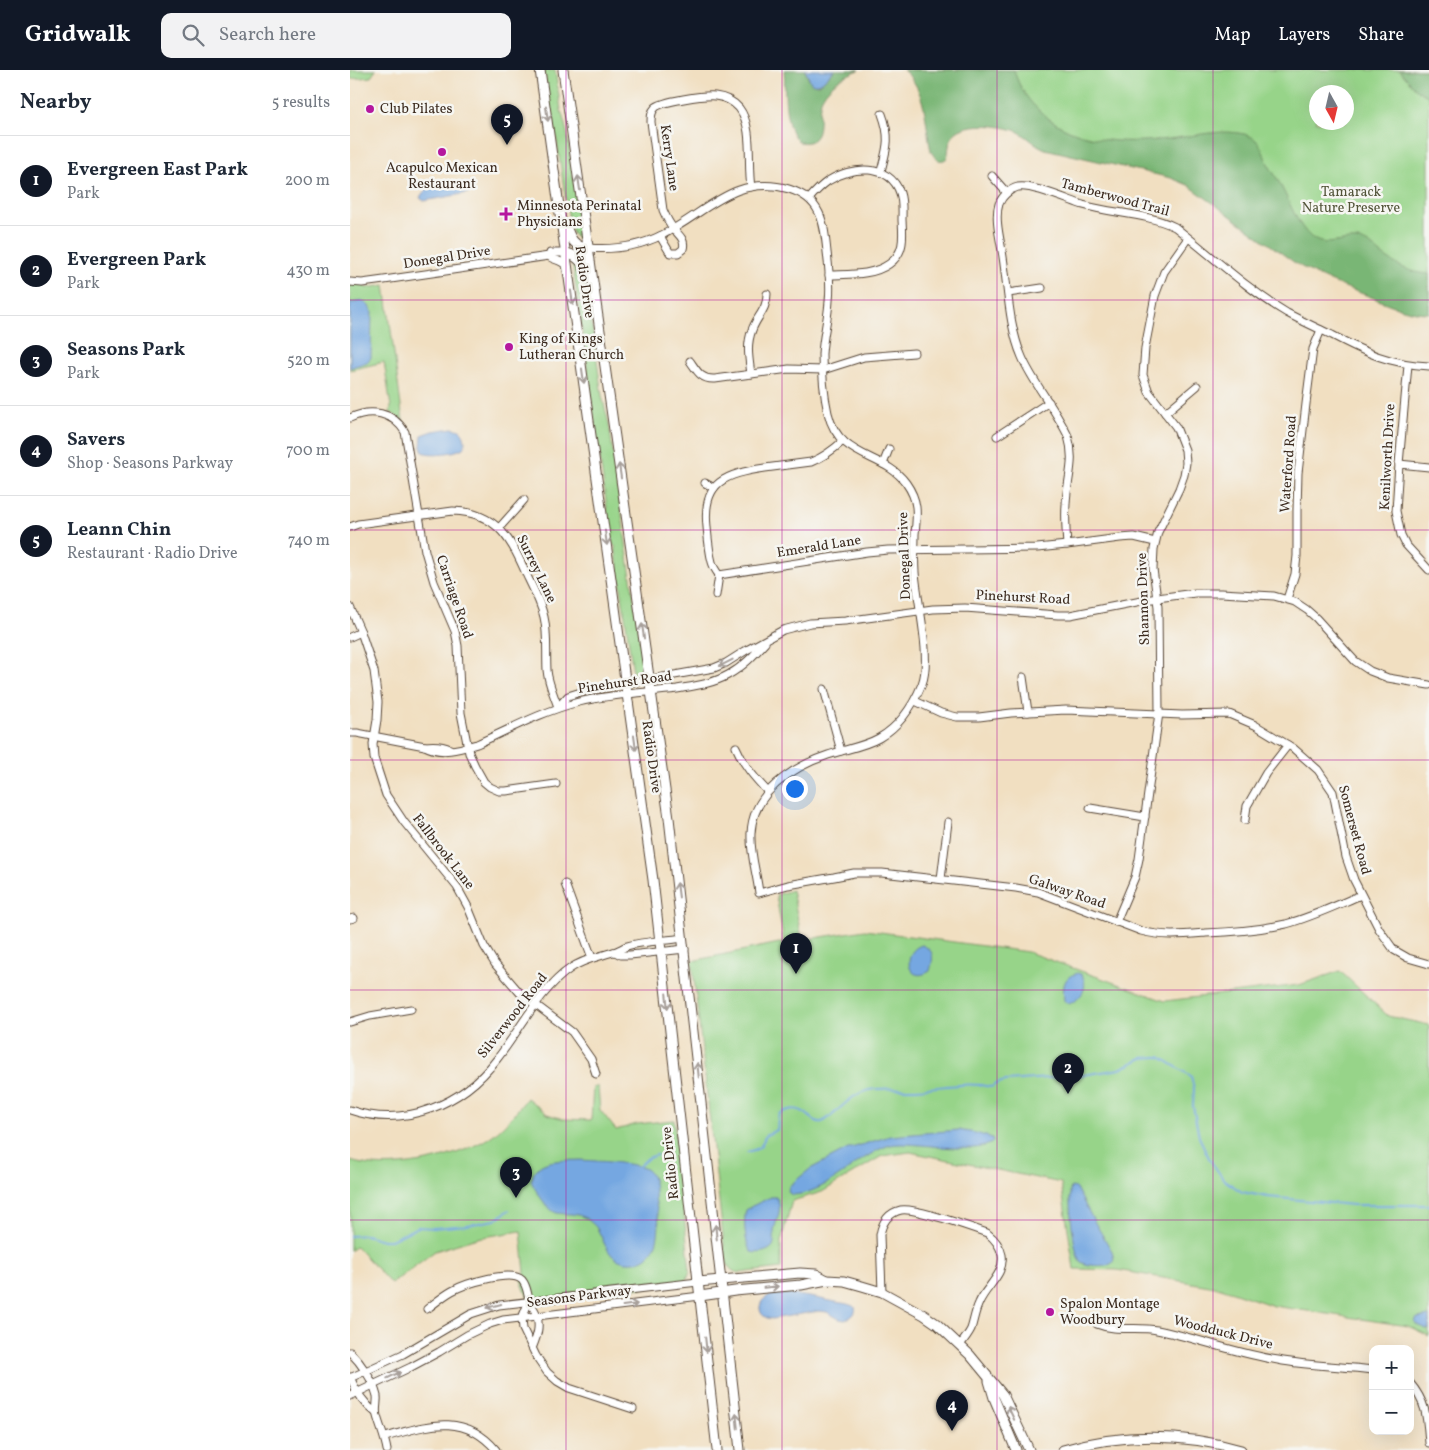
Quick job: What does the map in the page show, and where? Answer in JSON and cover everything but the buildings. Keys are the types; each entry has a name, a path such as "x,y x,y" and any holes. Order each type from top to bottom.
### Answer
{"main road":[{"name":"Radio Drive","path":"540,70 627,684 662,952 717,1450"},
{"name":"Radio Drive","path":"563,70 669,818 740,1450"},
{"path":"559,200 571,239 578,246 588,248"},
{"path":"566,253 576,256 583,264 596,302"},
{"name":"Seasons Parkway","path":"698,1282 800,1273 816,1274 827,1280"},
{"name":"Seasons Parkway","path":"700,1296 801,1285 827,1280 844,1281 882,1292 930,1319 948,1333 970,1355 1003,1395 1029,1450"},
{"name":"Seasons Parkway","path":"988,1379 1016,1450"},
{"path":"1063,1450 1111,1440 1153,1437 1198,1440 1241,1450"}],"street":[{"name":"Kerry Lane","path":"674,229 663,210 651,122 652,112 658,106 667,102 710,96 723,98 734,104 742,114 747,127 751,187"},
{"path":"881,172 888,147 887,129 882,114"},
{"path":"588,248 608,248 639,244 674,229 722,197 751,187 785,188 798,192 809,199 829,180 839,175 861,170 881,172 894,182 902,200 903,235 901,251 896,259 880,270 830,275"},
{"path":"992,176 1008,193 999,203 997,217 1017,343 1029,370 1067,434 1070,447 1071,470 1066,503 1067,545"},
{"name":"Tamberwood Trail","path":"1008,193 1016,188 1033,188 1085,205 1150,217 1175,227 1245,283 1288,313 1389,361 1408,365 1429,366"},
{"name":"Donegal Drive","path":"760,893 751,834 758,805 768,791 780,780 796,770 826,755 864,745 892,729 915,701 924,679 925,670 924,640 915,573 916,507 912,494 905,482 884,464 850,448 838,435 830,420 824,387 822,354 830,302 830,275 822,216 809,199"},
{"path":"660,236 670,253 678,253 683,249 684,242 674,229"},
{"name":"Shannon Drive","path":"1116,922 1135,876 1159,713 1157,598 1153,563 1155,542 1162,522 1179,489 1186,462 1185,450 1176,427 1149,392 1143,375 1145,348 1155,296 1164,272 1188,238"},
{"name":"Donegal Drive","path":"350,282 362,283 549,256 550,253 566,253"},
{"path":"549,256 551,259 561,261 568,268"},
{"path":"1008,293 1042,288"},
{"path":"751,374 748,351 749,339 756,320 767,303 767,294"},
{"name":"Waterford Road","path":"1287,600 1298,556 1298,473 1306,404 1313,349 1321,330"},
{"path":"690,361 701,376 708,380 789,369 823,370 864,357 914,353"},
{"name":"Kenilworth Drive","path":"1408,365 1396,511 1401,535 1406,545 1429,570"},
{"path":"1165,413 1197,386"},
{"path":"997,436 1049,402"},
{"name":"Carriage Road","path":"350,418 365,412 384,414 391,417 404,430 428,566 455,632 458,646 461,713 468,746 475,766 484,782 490,787 506,791 556,784"},
{"path":"716,595 719,575 712,563 706,516 707,502 714,488 723,479 737,473 811,462 833,451 843,441"},
{"path":"884,464 889,450"},
{"path":"1399,464 1429,468"},
{"path":"704,483 714,488"},
{"path":"499,528 524,500"},
{"name":"Surrey Lane","path":"418,516 454,511 465,512 492,522 508,538 516,550 544,616 548,646 547,671 550,686 558,707"},
{"path":"350,527 358,524 418,516"},
{"name":"Emerald Lane","path":"719,575 867,552 1037,548 1134,537 1155,542"},
{"name":"Pinehurst Road","path":"558,707 568,696 574,694 714,668 726,664 783,630 810,622 845,620 919,610 965,608 1058,615 1157,598 1212,592 1274,596 1295,602 1316,618 1351,657 1365,669 1388,678 1429,685"},
{"name":"Fallbrook Lane","path":"350,607 370,657 376,685 378,702 373,744 374,758 391,804 457,887 468,907 484,946 495,964 520,993 572,1032 591,1059 596,1074"},
{"path":"350,637 361,632"},
{"name":"Pinehurst Road","path":"352,732 425,746 444,746 450,749 477,744 558,707 587,700 696,686 722,678 752,658 768,639"},
{"path":"1023,677 1028,712"},
{"path":"824,689 841,751"},
{"name":"Somerset Road","path":"915,701 941,713 957,717 1066,710 1182,715 1229,714 1255,724 1288,745 1318,770 1333,792 1346,857 1354,880 1383,937 1394,950 1408,958 1429,964"},
{"path":"1246,820 1247,806 1256,789 1288,745"},
{"path":"736,748 748,771 768,791"},
{"path":"1090,808 1145,817"},
{"path":"941,879 948,822"},
{"name":"Galway Road","path":"760,893 791,885 854,874 882,873 941,879 1038,892 1116,922 1156,935 1172,936 1253,930 1301,919 1361,895"},
{"path":"565,884 592,958"},
{"name":"Silverwood Road","path":"350,1110 376,1116 403,1116 426,1112 443,1104 470,1087 496,1061 536,1006 565,972 592,958 615,952 630,945 683,938"},
{"name":"Silverwood Road","path":"615,952 625,956 684,950"},
{"path":"350,1022 370,1016 411,1009"},
{"path":"882,1292 881,1227 893,1213 901,1210 915,1210 987,1233 994,1238 998,1245 1001,1252 1002,1265 1000,1272 980,1300 970,1330 960,1345"},
{"name":"Seasons Parkway","path":"427,1309 453,1290 484,1279 508,1276 516,1276 522,1280 529,1300"},
{"name":"Seasons Parkway","path":"350,1378 404,1354 478,1312 499,1304 698,1282"},
{"name":"Seasons Parkway","path":"350,1396 439,1352 490,1324 503,1320 700,1296"},
{"path":"529,1300 537,1316 538,1332 533,1346"},
{"path":"529,1300 522,1318 525,1334 533,1346 536,1356 547,1372 557,1381 580,1393 632,1409"},
{"name":"Woodduck Drive","path":"1097,1324 1113,1328 1153,1329 1186,1336 1231,1351 1279,1361 1369,1370"},
{"path":"350,1352 360,1361 377,1396 376,1413 385,1438 387,1450"},
{"path":"350,1378 365,1404 376,1413"},
{"path":"1414,1388 1427,1405 1429,1443"},
{"path":"385,1438 422,1427 444,1424 473,1432 490,1443 496,1450"}],"green space":[{"path":"350,70 376,70 371,77 350,79"},
{"path":"544,70 555,70 561,110 567,132 582,243 573,234 569,221"},
{"path":"784,70 805,70 809,80 816,85 820,84 835,70 859,70 838,81 825,93 820,104 817,134 814,139 808,142 799,142 787,118"},
{"path":"903,70 1014,70 1025,94 1043,114 1073,132 1089,137 1106,140 1141,141 1219,132 1250,136 1259,143 1298,221 1311,237 1317,241 1330,243 1349,240 1362,241 1404,268 1429,274 1429,313 1397,307 1312,273 1295,263 1188,185 1171,178 1045,149 1012,129 982,125 963,128 956,133 950,141 947,158 940,160 931,151 924,108 917,87"},
{"name":"Tamarack Nature Preserve","path":"912,70 1429,70 1429,311 1179,174"},
{"path":"1399,70 1429,70 1429,97 1417,90"},
{"path":"573,260 579,265 585,277 602,396 609,424 643,662 642,675 639,677 635,676 633,672 615,546 612,544"},
{"path":"350,282 362,283 366,288 385,285 403,421 390,412 391,407 384,362 350,370"},
{"path":"792,890 802,940 865,930 1028,952 1165,1001 1299,985 1340,971 1388,1016 1429,1025 1429,1336 1408,1326 1274,1306 1221,1288 1117,1270 1074,1269 1061,1183 910,1152 882,1156 822,1192 792,1201 781,1241 781,1268 740,1273 733,1271 727,1264 725,1254 692,961 784,942 776,895"},
{"path":"593,1087 598,1087 600,1110 616,1130 637,1124 674,1120 690,1271 685,1283 529,1301 521,1280 525,1273 521,1231 477,1238 435,1251 391,1284 356,1246 350,1251 350,1161 383,1166 401,1165 456,1153 493,1135 509,1120 527,1098 547,1114 563,1119 591,1120"}],"water":[{"path":"805,70 835,70 821,83 815,84 811,83"},
{"path":"457,183 468,184 468,193 424,201 420,198 431,187"},
{"path":"363,301 372,312 371,358 367,362 350,368 350,303"},
{"path":"452,428 462,432 465,443 463,448 443,453 431,454 423,452 421,447 422,435"},
{"path":"922,945 930,950 932,963 930,971 916,974 912,971 909,960 915,948"},
{"path":"1078,973 1082,975 1084,980 1084,989 1077,999 1069,1004 1064,1001 1065,983 1069,977"},
{"path":"958,1130 992,1138 993,1142 973,1148 890,1145 872,1153 820,1187 802,1194 792,1195 788,1192 789,1186 810,1169 848,1149 890,1136"},
{"path":"580,1160 634,1165 642,1167 650,1173 654,1185 659,1227 655,1247 647,1257 630,1262 615,1258 608,1250 596,1227 589,1221 579,1215 553,1211 539,1195 531,1181 534,1172 540,1166 556,1161"},
{"path":"1071,1187 1076,1188 1112,1251 1114,1260 1111,1264 1100,1266 1080,1261 1072,1224"},
{"path":"771,1197 776,1197 779,1205 779,1214 774,1231 774,1244 766,1251 760,1253 751,1252 747,1244 745,1232 746,1210"},
{"path":"774,1294 790,1294 849,1305 855,1307 855,1312 845,1320 839,1319 827,1312 819,1311 772,1319 763,1316 760,1305 765,1298"},
{"path":"1429,1316 1429,1330 1415,1323 1418,1318"}],"waterway":[{"path":"747,1152 757,1149 761,1146 766,1135 777,1130 778,1117 782,1112 795,1109 800,1110 815,1121 822,1122 858,1094 869,1090 963,1085 991,1087 1006,1081 1077,1076 1120,1069 1142,1058 1160,1057 1191,1076 1194,1089 1193,1106 1199,1137 1210,1160 1224,1180 1242,1192 1268,1197 1353,1205 1429,1205"},
{"path":"638,1167 648,1158 657,1155"},
{"path":"350,1236 366,1235 383,1240 391,1240 418,1227 434,1228 495,1220 509,1210"}],"place":[{"name":"Club Pilates","path":"370,109"},
{"name":"Leann Chin","path":"507,145"},
{"name":"Acapulco Mexican Restaurant","path":"442,152"},
{"name":"Minnesota Perinatal Physicians","path":"506,214"},
{"name":"King of Kings Lutheran Church","path":"509,347"},
{"name":"Evergreen East Park","path":"796,974"},
{"name":"Evergreen Park","path":"1068,1094"},
{"name":"Seasons Park","path":"516,1198"},
{"name":"Spalon Montage Woodbury","path":"1050,1312"},
{"name":"Savers","path":"952,1431"}]}
